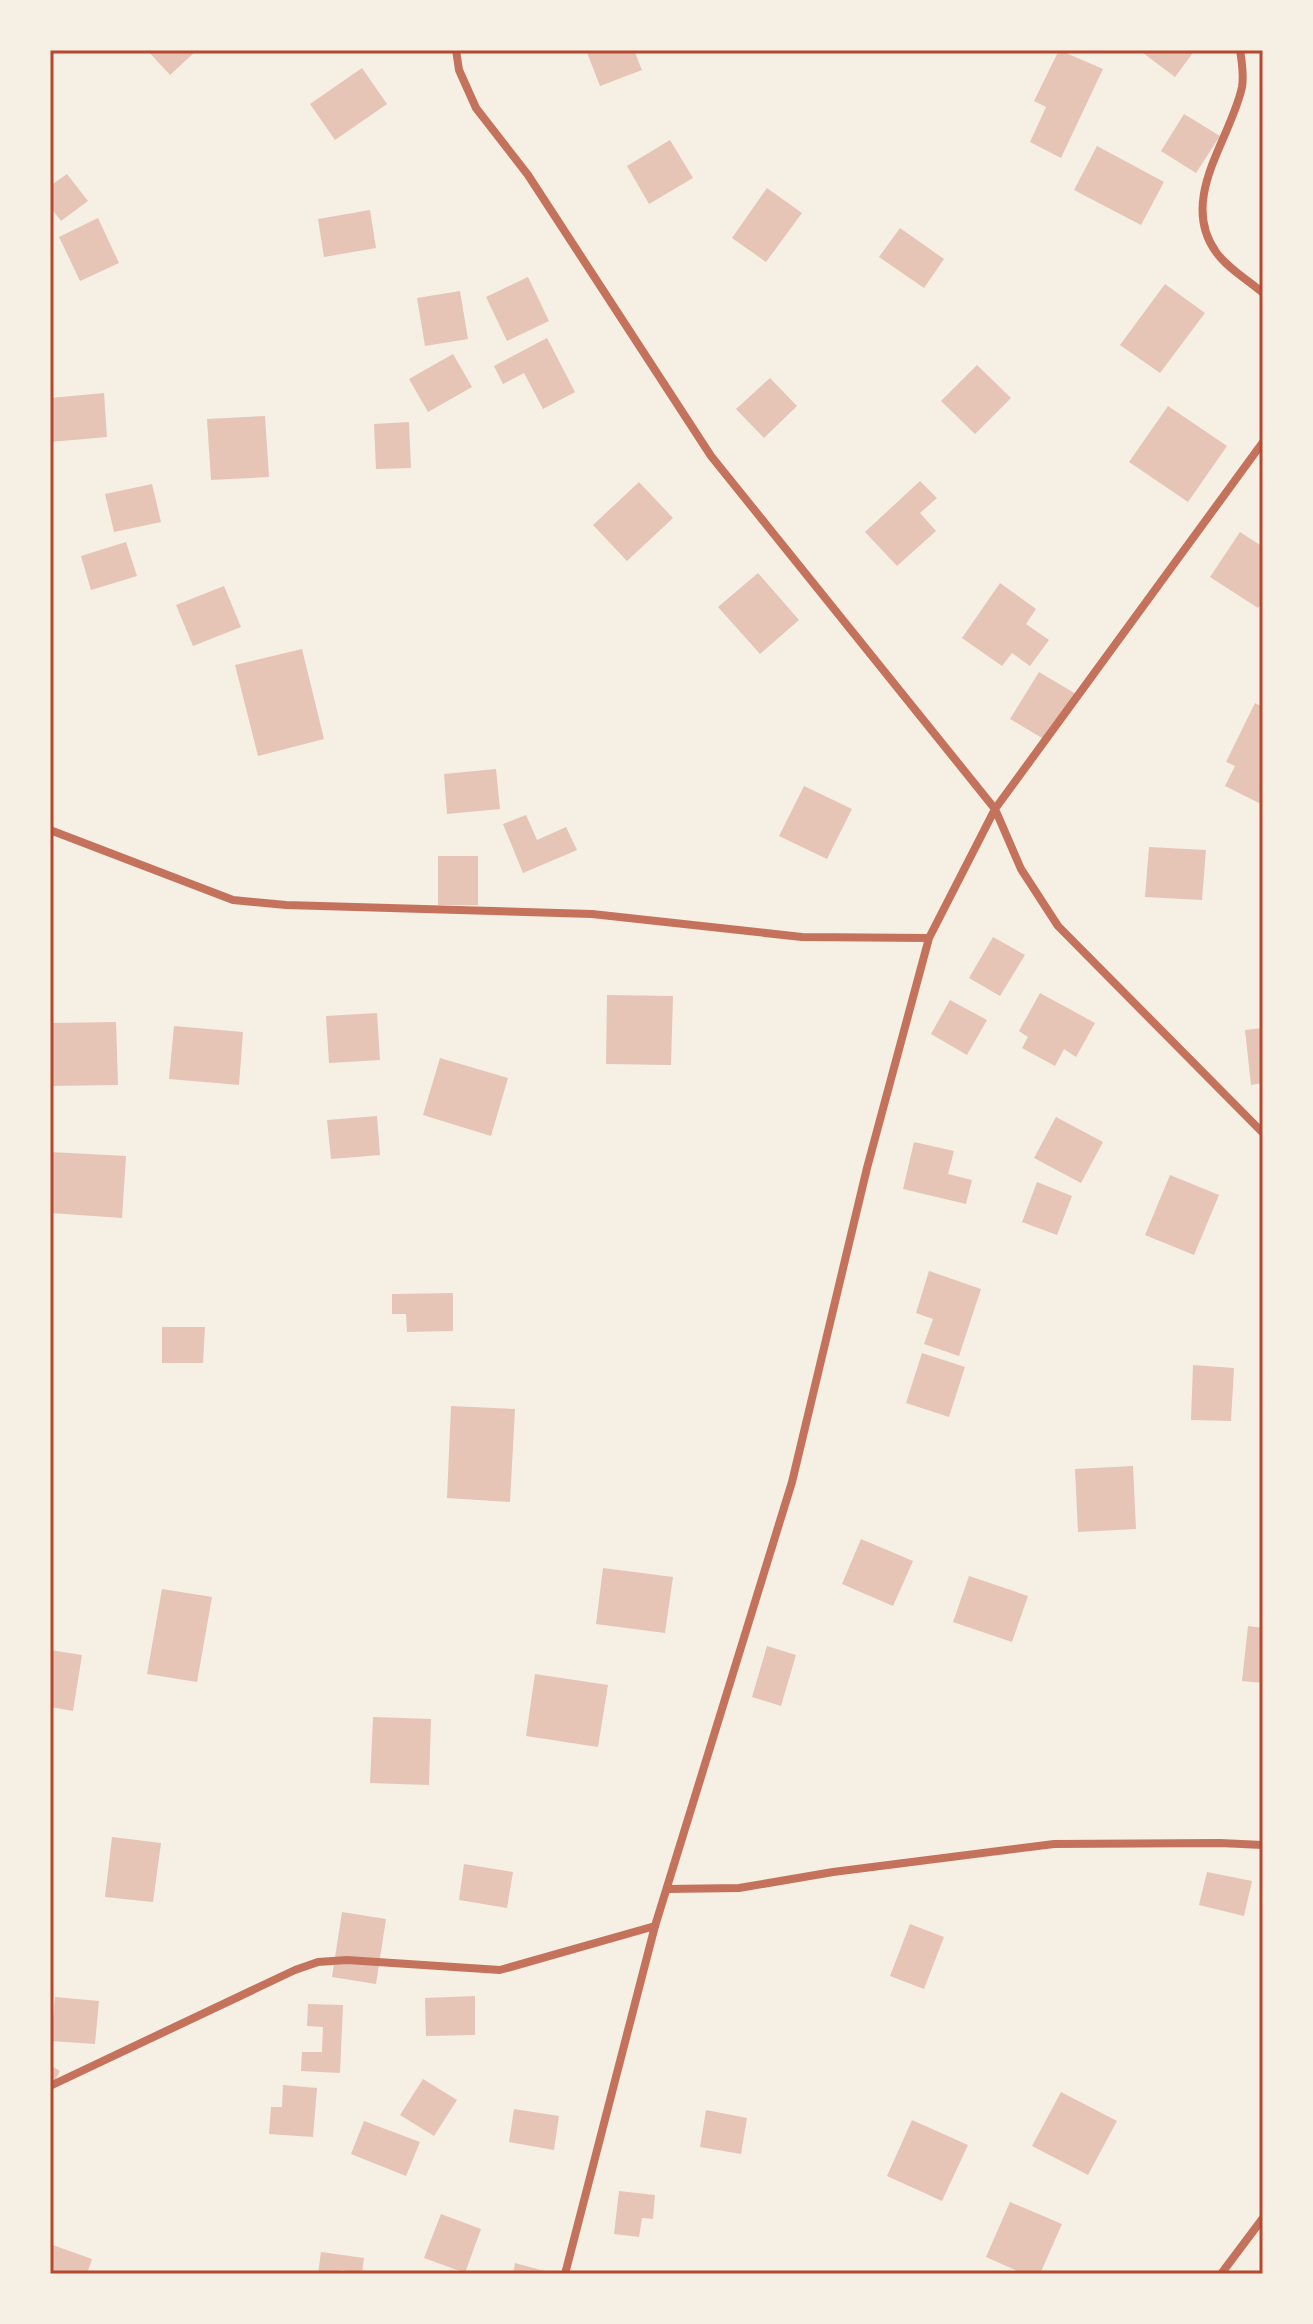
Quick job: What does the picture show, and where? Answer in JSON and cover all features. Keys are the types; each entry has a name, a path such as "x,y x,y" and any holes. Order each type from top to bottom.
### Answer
{"street":[{"path":"456,50 459,70 476,108 528,175 711,456 995,809 1021,869 1058,926 1263,1133"},
{"path":"1240,50 1242,87 1205,184 1205,223 1210,242 1218,255 1263,293"},
{"path":"565,2274 655,1926 792,1482 867,1168 929,938 995,809 1263,442"},
{"path":"50,830 233,900 592,914 802,937 929,938"},
{"path":"667,1889 739,1888 833,1872 1054,1844 1263,1845"},
{"path":"50,2086 318,1962 347,1960 500,1970 655,1926"},
{"path":"1221,2274 1263,2218"}],"building":[{"path":"147,50 197,50 170,75"},
{"path":"586,50 634,50 642,70 600,86"},
{"path":"1059,50 1103,69 1061,158 1030,142 1046,107 1034,101"},
{"path":"1139,50 1195,50 1175,77"},
{"path":"362,68 387,104 335,140 310,104"},
{"path":"1184,114 1220,136 1196,173 1161,151"},
{"path":"670,140 693,178 649,204 627,166"},
{"path":"1097,146 1164,182 1141,225 1074,190"},
{"path":"67,174 88,201 61,221 50,207 50,186"},
{"path":"767,188 802,213 766,262 732,238"},
{"path":"370,210 376,248 324,257 318,219"},
{"path":"98,218 119,263 80,281 59,237"},
{"path":"900,228 944,259 924,288 879,257"},
{"path":"528,277 549,321 507,341 486,297"},
{"path":"1165,284 1205,313 1160,373 1120,345"},
{"path":"460,291 468,339 425,346 417,298"},
{"path":"547,338 575,392 543,409 524,373 503,384 494,366"},
{"path":"453,354 472,387 428,412 409,379"},
{"path":"977,365 1011,398 975,434 941,401"},
{"path":"770,378 797,406 764,438 736,409"},
{"path":"104,393 107,437 50,442 50,398"},
{"path":"1168,406 1227,446 1188,502 1129,462"},
{"path":"265,416 269,477 211,480 207,419"},
{"path":"409,422 411,468 376,469 374,424"},
{"path":"920,481 937,498 920,513 936,531 897,566 865,532"},
{"path":"639,482 673,518 627,561 593,525"},
{"path":"152,484 161,522 114,532 105,494"},
{"path":"1240,532 1263,547 1263,601 1258,608 1210,577"},
{"path":"126,542 137,576 91,590 81,556"},
{"path":"758,573 799,620 760,654 718,607"},
{"path":"1000,583 1036,609 1026,624 1049,640 1030,666 1012,653 1002,666 962,638"},
{"path":"224,586 241,627 193,646 176,605"},
{"path":"302,649 324,739 258,756 235,665"},
{"path":"1039,672 1076,694 1047,741 1010,719"},
{"path":"1255,703 1263,707 1263,805 1225,786 1235,766 1226,762"},
{"path":"496,769 500,809 447,814 444,774"},
{"path":"804,786 852,809 827,859 779,836"},
{"path":"526,815 537,840 566,827 577,850 523,873 503,824"},
{"path":"1149,847 1206,850 1202,900 1145,897"},
{"path":"438,856 478,856 478,905 438,905"},
{"path":"993,937 1025,955 1000,996 969,978"},
{"path":"1040,993 1095,1023 1076,1057 1064,1049 1055,1066 1022,1048 1028,1037 1019,1031"},
{"path":"607,995 673,996 671,1065 606,1064"},
{"path":"950,1000 987,1020 967,1055 931,1034"},
{"path":"377,1013 380,1060 329,1063 326,1016"},
{"path":"116,1022 118,1085 50,1086 50,1023"},
{"path":"174,1026 243,1032 239,1085 169,1079"},
{"path":"1263,1028 1263,1083 1251,1085 1245,1030"},
{"path":"440,1058 508,1078 491,1136 423,1115"},
{"path":"377,1116 380,1155 331,1159 327,1120"},
{"path":"1056,1117 1103,1142 1081,1183 1034,1158"},
{"path":"914,1142 954,1151 948,1174 972,1180 966,1204 903,1189"},
{"path":"50,1152 126,1156 122,1218 50,1213"},
{"path":"1170,1175 1219,1195 1194,1255 1145,1235"},
{"path":"1037,1182 1072,1196 1057,1235 1022,1222"},
{"path":"929,1271 981,1289 959,1356 924,1344 933,1319 916,1313"},
{"path":"453,1293 453,1331 407,1332 406,1314 392,1314 392,1294"},
{"path":"162,1327 205,1327 203,1363 162,1363"},
{"path":"922,1353 965,1367 949,1417 906,1403"},
{"path":"1193,1365 1234,1368 1231,1421 1191,1420"},
{"path":"451,1406 515,1409 510,1502 447,1498"},
{"path":"1133,1466 1136,1529 1078,1532 1075,1469"},
{"path":"861,1539 913,1561 893,1606 842,1584"},
{"path":"603,1568 673,1577 665,1633 596,1624"},
{"path":"969,1576 1028,1596 1012,1642 953,1622"},
{"path":"162,1589 212,1597 197,1682 147,1674"},
{"path":"1248,1626 1263,1628 1263,1683 1242,1681"},
{"path":"767,1646 796,1655 781,1706 752,1697"},
{"path":"50,1650 82,1655 73,1711 50,1707"},
{"path":"535,1674 608,1685 598,1747 526,1736"},
{"path":"373,1717 431,1719 429,1785 370,1783"},
{"path":"112,1837 161,1843 153,1902 105,1897"},
{"path":"464,1864 513,1872 507,1908 459,1900"},
{"path":"1207,1872 1252,1881 1244,1916 1199,1905"},
{"path":"342,1912 386,1919 376,1984 332,1977"},
{"path":"910,1924 944,1937 924,1989 890,1976"},
{"path":"475,1996 475,2035 426,2036 425,1998"},
{"path":"55,1997 99,2001 95,2044 51,2041"},
{"path":"308,2004 343,2005 340,2073 301,2071 302,2052 322,2052 323,2027 307,2026"},
{"path":"50,2065 60,2071 50,2091"},
{"path":"423,2079 457,2100 434,2136 400,2115"},
{"path":"283,2085 317,2088 313,2137 269,2134 271,2107 282,2107"},
{"path":"1061,2092 1117,2121 1088,2175 1032,2146"},
{"path":"514,2109 559,2116 554,2150 509,2142"},
{"path":"706,2110 747,2118 741,2154 700,2147"},
{"path":"912,2120 968,2145 942,2201 887,2176"},
{"path":"364,2121 420,2142 406,2176 351,2154"},
{"path":"619,2191 655,2195 653,2219 642,2218 639,2237 614,2234"},
{"path":"1010,2202 1062,2224 1040,2274 1024,2274 986,2257"},
{"path":"441,2214 481,2229 465,2273 424,2258"},
{"path":"50,2244 92,2259 87,2274 50,2274"},
{"path":"321,2252 364,2258 362,2273 341,2270 340,2274 318,2274"},
{"path":"515,2263 552,2273 513,2274"}]}
